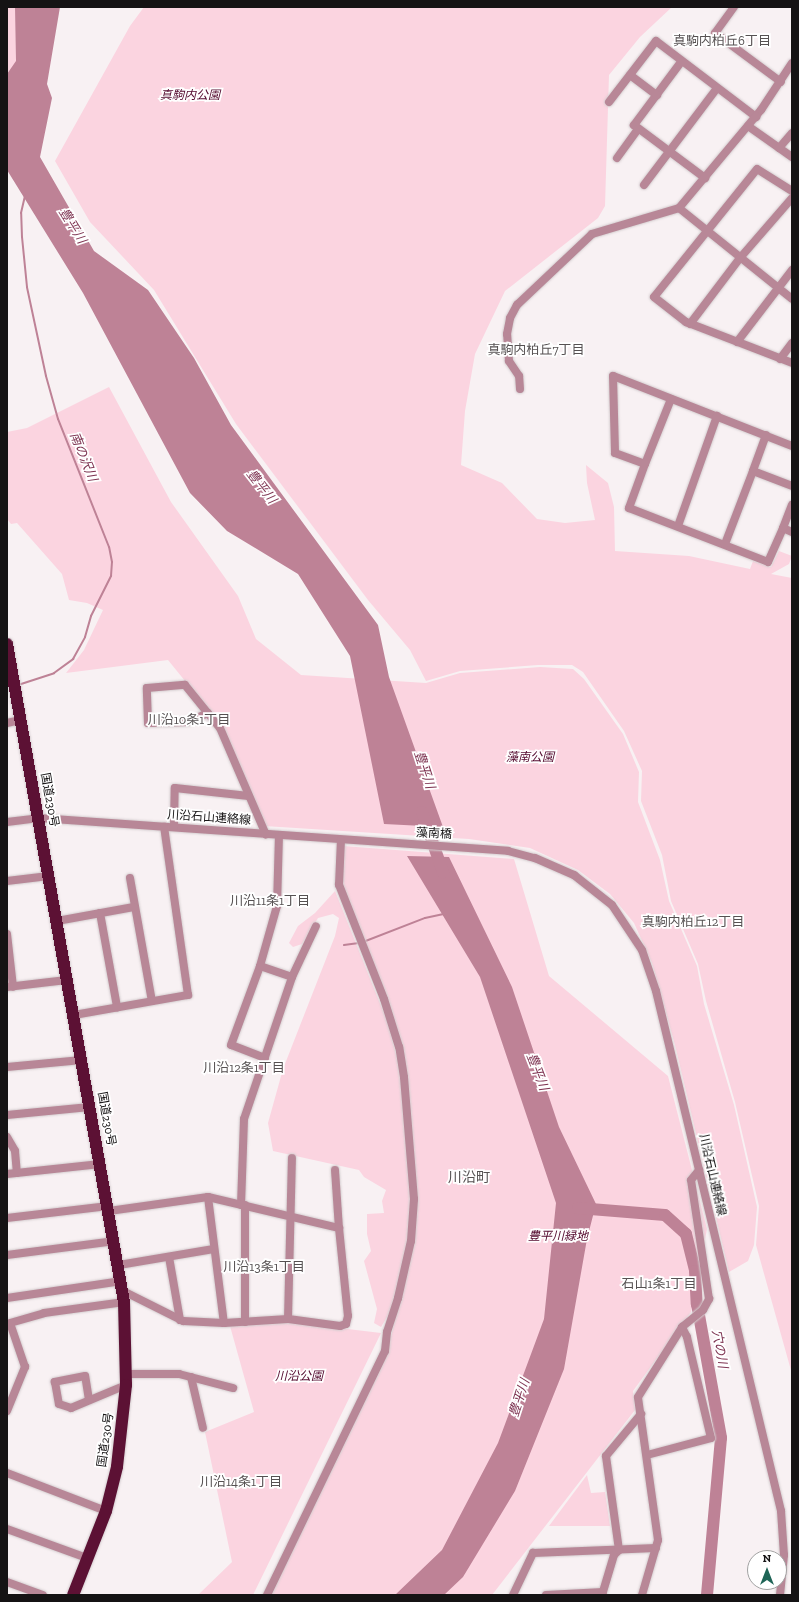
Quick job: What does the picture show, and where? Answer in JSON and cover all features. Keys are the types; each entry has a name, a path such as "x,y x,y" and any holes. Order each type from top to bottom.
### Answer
{"highway":[{"name":"国道230号","path":"7,644 123,1291 126,1379 117,1467 106,1511 73,1595"}],"street":[{"path":"734,7 715,33 781,82"},
{"path":"609,102 656,41 681,62 756,117"},
{"path":"681,62 634,125 705,178"},
{"path":"520,389 519,376 509,362 507,334 510,318 522,300 592,234 679,208 756,117 781,82 792,63"},
{"path":"630,74 657,94"},
{"path":"644,185 717,88"},
{"path":"748,126 792,157"},
{"path":"616,158 638,129"},
{"path":"779,148 792,133"},
{"path":"792,191 758,169 654,297 666,308 690,324 792,363"},
{"path":"690,324 740,258 792,198"},
{"path":"679,208 792,299"},
{"path":"736,342 792,270"},
{"path":"780,358 792,343"},
{"path":"645,464 615,453 613,376 792,446"},
{"path":"671,399 629,508 725,544 768,562 792,505"},
{"path":"678,526 717,416"},
{"path":"725,544 766,435"},
{"path":"753,471 792,486"},
{"path":"783,528 792,532"},
{"path":"208,713 188,722 148,723 147,688 185,685 208,713 220,728 266,834"},
{"path":"7,723 20,720"},
{"path":"174,828 175,788 249,796"},
{"name":"川沿石山連絡線","path":"7,822 39,818 378,843"},
{"path":"74,1015 188,995 164,827"},
{"path":"265,1058 230,1045 260,966 278,906 279,836"},
{"path":"267,1595 385,1351 387,1332 398,1298 411,1241 414,1198 404,1077 399,1046 384,999 339,885 341,840"},
{"name":"藻南橋","path":"378,843 488,849"},
{"name":"川沿石山連絡線","path":"488,849 523,854 574,875 607,900 633,933 642,950 656,988 781,1511 784,1555 780,1595"},
{"path":"7,881 49,876"},
{"path":"130,878 152,1001"},
{"path":"57,921 134,907"},
{"path":"100,913 117,1007"},
{"path":"245,1322 243,1205 244,1119 292,976 316,926"},
{"path":"7,934 10,987 67,980"},
{"path":"260,966 292,976"},
{"path":"7,1067 82,1060"},
{"path":"7,1115 90,1107"},
{"path":"7,1137 15,1151 18,1173"},
{"path":"288,1319 292,1216 292,1158"},
{"path":"7,1174 100,1164"},
{"path":"7,1298 123,1291 180,1320 224,1323 288,1319 340,1326 346,1324 348,1316 335,1170"},
{"path":"642,1595 658,1540 638,1397 682,1327 703,1310 709,1299 691,1180 699,1170"},
{"path":"208,1197 224,1323"},
{"path":"7,1218 109,1209 208,1197 339,1228"},
{"path":"7,1255 115,1241"},
{"path":"119,1265 214,1249"},
{"path":"169,1257 180,1320"},
{"path":"7,1411 25,1367 10,1323 123,1291"},
{"path":"647,1455 711,1438 687,1337 682,1327"},
{"path":"89,1400 85,1376 55,1382 59,1404 71,1408 89,1400 126,1379 180,1374 233,1388"},
{"path":"191,1377 203,1428"},
{"path":"619,1550 606,1456 641,1414"},
{"path":"7,1473 106,1511"},
{"path":"7,1529 87,1558"},
{"path":"513,1595 533,1553 656,1548"},
{"path":"546,1595 603,1594 614,1555 619,1550"},
{"path":"7,1582 42,1595"}],"green space":[{"path":"7,7 18,7 20,59 7,81"},
{"name":"真駒内公園","path":"144,7 672,7 640,37 609,75 605,206 598,218 505,291 475,354 465,411 461,465 502,483 537,519 565,523 595,520 587,483 586,465 608,483 614,507 615,551 689,556 750,569 753,561 771,567 779,551 792,556 789,564 771,574 792,578 792,1374 756,1245 759,1206 735,1102 706,1001 698,964 671,901 662,855 641,801 642,771 624,731 583,672 572,665 538,665 460,671 426,681 410,650 368,600 236,424 154,290 90,222 55,161 130,26"},
{"name":"藻南公園","path":"109,387 171,502 238,596 256,639 301,675 426,683 460,673 540,667 573,669 584,679 623,734 639,772 638,802 660,860 669,901 697,966 704,1004 734,1105 757,1207 754,1245 748,1261 729,1272 675,1045 652,963 634,923 610,894 578,870 530,848 469,839 264,826 234,755 194,692 168,660 66,673 84,650 103,610 87,603 69,600 62,574 17,523 11,524 7,519 7,432 27,428"},
{"name":"豊平川緑地","path":"343,846 514,859 549,976 668,1076 707,1229 691,1312 633,1391 635,1410 492,1595 271,1595 386,1356 412,1253 416,1201 407,1072 341,887"},
{"path":"335,891 387,1021 402,1076 411,1194 408,1241 390,1312 381,1327 374,1323 377,1309 364,1261 371,1251 367,1234 367,1214 384,1213 382,1201 386,1190 364,1177 359,1170 273,1151 268,1123 283,1069 335,936 339,918 333,914 318,918 302,944 293,947 289,943 298,926 315,913"},
{"name":"川沿公園","path":"289,1322 381,1333 253,1595 198,1595 232,1562 205,1432 254,1412 230,1326"},
{"path":"587,1475 591,1493 605,1492 610,1526 549,1526"}],"water":[{"path":"15,7 60,7 47,84 52,98 40,157 94,251 148,290 194,358 231,425 378,625 389,677 443,827 384,824 350,656 298,574 227,531 190,493 83,293 7,170 7,74 16,61"},
{"path":"407,856 449,857 512,987 559,1127 596,1204 587,1239 564,1369 515,1491 463,1577 444,1595 395,1595 442,1550 498,1443 544,1319 556,1203 480,977"}],"waterway":[{"name":"南の沢川","path":"18,685 54,673 73,659 85,637 91,616 111,576 112,562 109,547 58,419 46,376 27,287 21,213 25,195"},
{"name":"豊平川","path":"422,812 443,872"},
{"path":"363,942 425,918 444,914"},
{"path":"344,945 359,943"},
{"name":"穴の川","path":"578,1208 665,1215 686,1234 695,1271 697,1304 721,1438 707,1595"}],"district":[{"name":"真駒内柏丘6丁目","path":"722,41"},
{"name":"真駒内柏丘7丁目","path":"536,350"},
{"name":"川沿10条1丁目","path":"189,720"},
{"name":"川沿11条1丁目","path":"270,901"},
{"name":"真駒内柏丘12丁目","path":"693,922"},
{"name":"川沿12条1丁目","path":"244,1068"},
{"name":"川沿町","path":"469,1178"},
{"name":"川沿13条1丁目","path":"264,1267"},
{"name":"石山1条1丁目","path":"659,1284"},
{"name":"川沿14条1丁目","path":"241,1482"}]}
